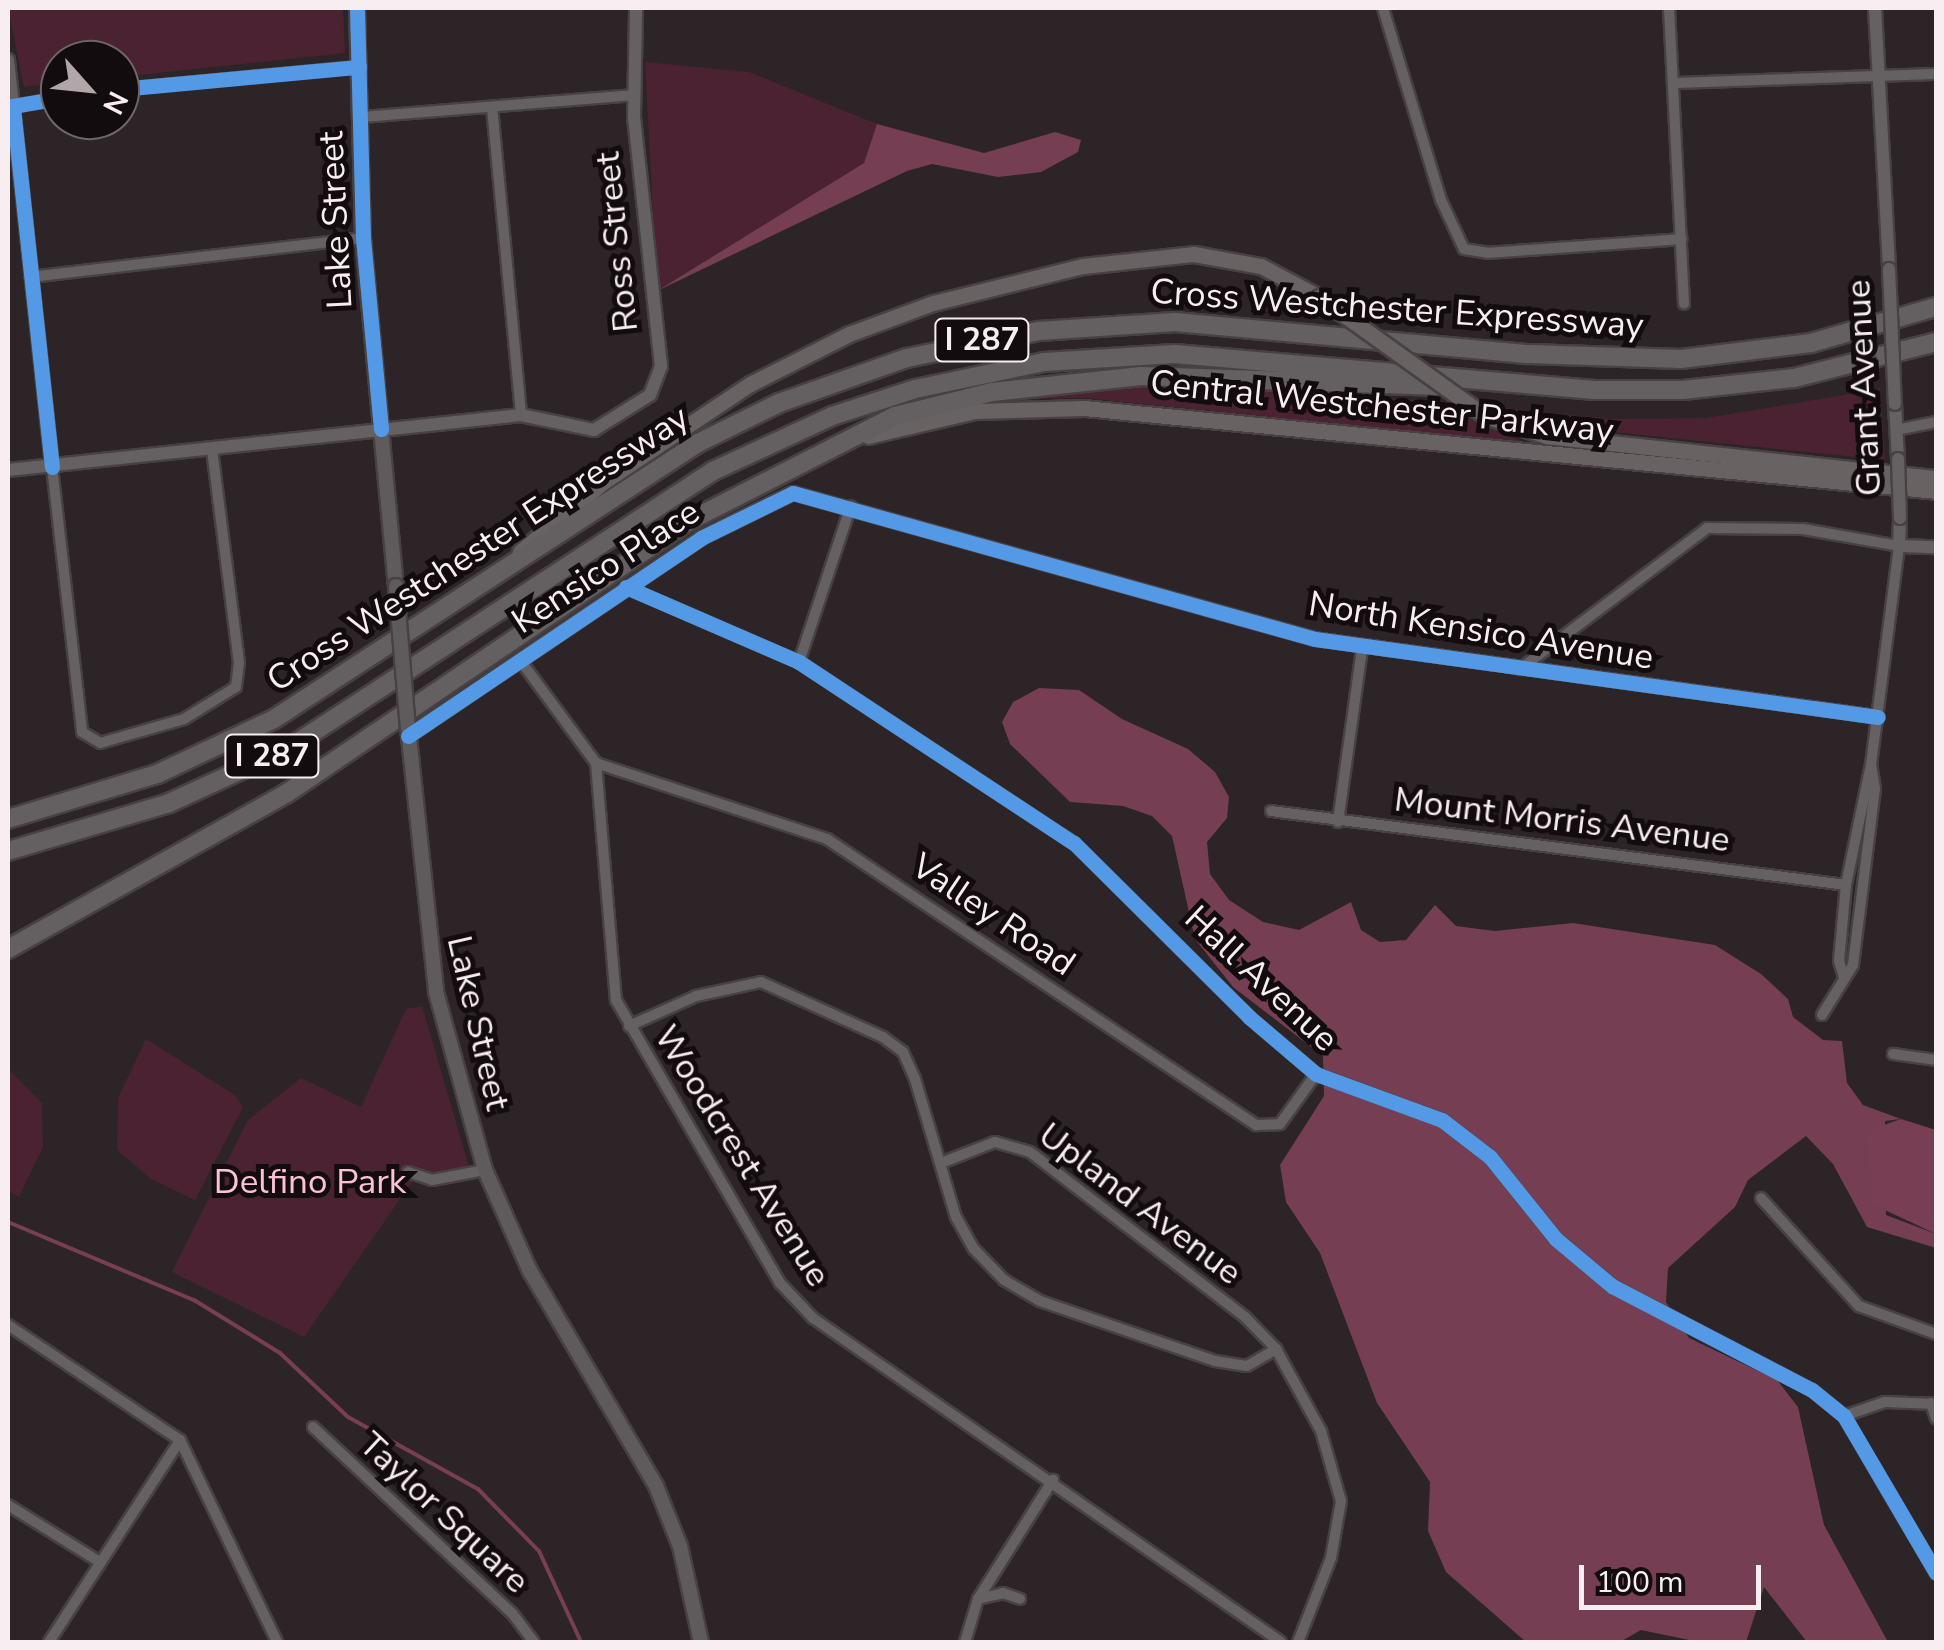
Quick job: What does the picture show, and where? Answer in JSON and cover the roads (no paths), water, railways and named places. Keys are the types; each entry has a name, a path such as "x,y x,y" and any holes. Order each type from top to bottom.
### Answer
{"highway":[{"name":"Cross Westchester Expressway","path":"8,819 117,788 236,739 348,676 620,489 738,422 864,371 994,338 1175,322 1529,354 1681,359 1811,343 1936,307"},
{"name":"Cross Westchester Expressway","path":"8,851 169,803 289,748 674,493 792,432 874,402 1000,369 1131,355 1264,358 1638,392 1739,386 1849,367 1936,342"},
{"path":"8,948 248,817 670,533 896,416 1071,380 1527,384"}],"main road":[{"name":"Lake Street","path":"358,8 363,238 436,992 485,1170 530,1271 656,1486 686,1564 701,1642"},
{"name":"Central Westchester Parkway","path":"492,577 603,482 712,408 808,353 891,318 996,285 1160,256 1239,260 1319,296 1485,416 1547,436 1936,478"},
{"name":"Central Westchester Parkway","path":"826,451 910,423 975,411 1084,408 1936,491"}],"street":[{"name":"Ross Street","path":"521,415 588,430 650,395 660,375 632,95 636,8"},
{"path":"1383,8 1441,200 1464,249 1488,253 1681,240"},
{"path":"1669,8 1684,304"},
{"name":"Grant Avenue","path":"1844,977 1839,961 1846,885 1878,717 1900,518 1874,8"},
{"path":"8,60 10,106 82,732 100,743 184,720 236,687 239,662 212,450"},
{"path":"140,87 359,67"},
{"path":"1673,83 1936,74"},
{"path":"360,117 632,95"},
{"path":"10,106 40,101"},
{"path":"8,470 521,415 492,107"},
{"path":"30,277 363,238"},
{"path":"1896,430 1936,422"},
{"name":"Kensico Place","path":"408,732 626,587 779,496 804,493 851,506"},
{"path":"799,662 851,506"},
{"name":"North Kensico Avenue","path":"851,506 1362,648 1878,717"},
{"path":"1519,669 1715,525 1803,530 1899,546 1936,547"},
{"name":"Hall Avenue","path":"626,587 799,662 1074,843 1249,1018 1316,1074 1417,1107 1454,1127 1490,1157 1556,1238 1612,1286 1812,1390 1844,1416 1936,1573"},
{"path":"1338,822 1362,648"},
{"path":"520,660 596,763"},
{"name":"Woodcrest Avenue","path":"596,763 614,989 629,1026 795,1301 1281,1642"},
{"name":"Valley Road","path":"596,763 827,839 1256,1125 1280,1124 1316,1074"},
{"name":"Grant Avenue","path":"1822,1015 1853,964 1875,789 1871,764"},
{"name":"Mount Morris Avenue","path":"1271,811 1338,822 1464,831 1846,885"},
{"path":"629,1026 725,986 775,985 903,1052 956,1216 974,1249 1024,1294 1216,1362 1247,1366 1276,1348"},
{"path":"1893,1054 1936,1060"},
{"name":"Upland Avenue","path":"940,1163 994,1142 1030,1152 1235,1309 1276,1348 1321,1430 1341,1501 1331,1558 1298,1642"},
{"path":"408,1172 432,1180 485,1170"},
{"path":"1761,1198 1859,1306 1936,1334"},
{"path":"8,1325 180,1440 277,1642"},
{"path":"1844,1416 1885,1402 1934,1404 1936,1418"},
{"name":"Taylor Square","path":"313,1427 512,1612 534,1642"},
{"path":"49,1642 180,1440"},
{"path":"965,1642 978,1599 1053,1480"},
{"path":"8,1504 100,1562"},
{"path":"978,1599 1003,1593 1020,1599"}],"waterway":[{"path":"8,1222 194,1300 280,1353 348,1417 478,1489 539,1551 581,1642"}],"park label":[{"name":"Delfino Park","path":"310,1182"}]}
